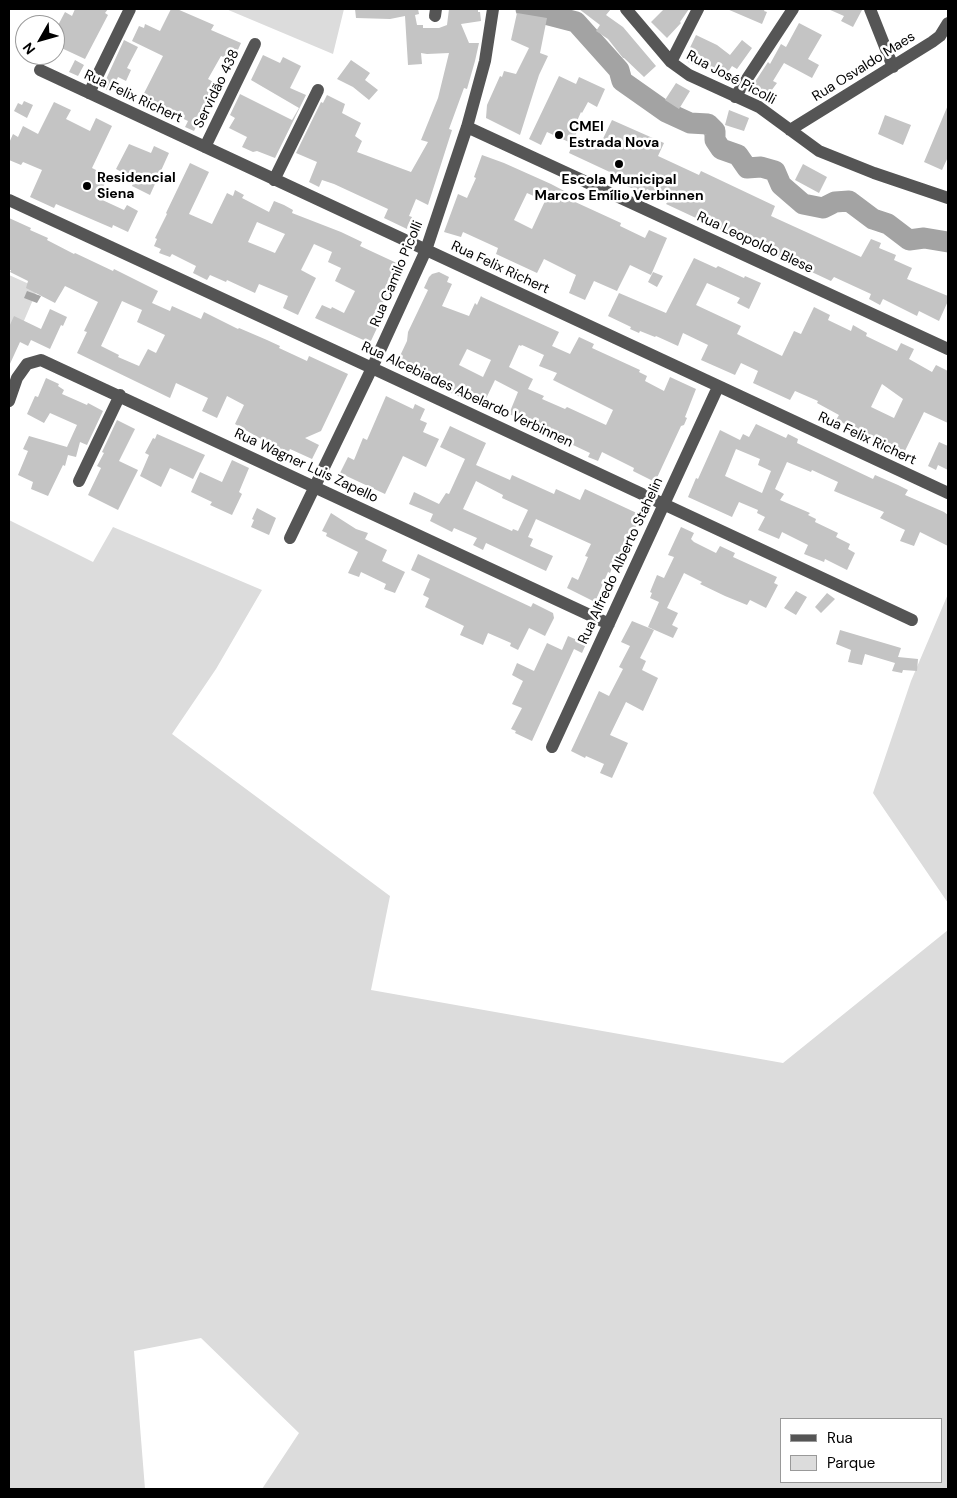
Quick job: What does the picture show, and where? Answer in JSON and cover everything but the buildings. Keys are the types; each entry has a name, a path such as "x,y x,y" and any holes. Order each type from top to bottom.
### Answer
{"street":[{"path":"85,92 122,9"},
{"path":"85,92 130,9"},
{"name":"Rua Camilo Picolli","path":"290,538 372,368 426,250 467,127 485,61 493,9"},
{"name":"Rua José Picolli","path":"626,9 671,62 694,78 768,112 819,151 908,186 948,198"},
{"path":"671,62 698,9"},
{"path":"735,97 792,9"},
{"path":"870,9 893,67"},
{"name":"Rua Osvaldo Maes","path":"790,130 940,36 948,23"},
{"name":"Servidão 438","path":"201,145 255,44"},
{"path":"201,145 234,68"},
{"name":"Rua Felix Richert","path":"40,70 948,493"},
{"path":"274,180 318,90"},
{"name":"Rua Leopoldo Blese","path":"467,127 948,349"},
{"name":"Rua Alcebiades Abelardo Verbinnen","path":"9,200 912,620"},
{"name":"Rua Wagner Luis Zapello","path":"9,401 17,378 27,364 41,360 120,395 609,624"},
{"name":"Rua Alfredo Alberto Stahelin","path":"552,747 718,387"},
{"path":"79,481 120,395"}],"green space":[{"path":"226,9 344,9 333,54"},
{"path":"9,275 38,288 23,323 9,331"},
{"path":"9,520 93,562 113,527 262,590 216,669 172,734 390,896 371,990 783,1063 948,930 948,1489 262,1489 299,1433 201,1338 134,1351 145,1489 9,1489"},
{"path":"948,594 948,903 873,793 911,681"}],"shaded area":[{"path":"27,291 41,296 37,303 24,298"}],"waterway":[{"path":"526,9 576,22 619,70 622,81 666,112 690,123 708,124 715,131 715,140 721,149 738,155 747,168 761,167 775,171 781,185 803,204 823,208 835,202 849,201 873,219 888,224 909,240 924,238 948,242"}],"place":[{"name":"CMEI Estrada Nova","path":"559,135"},
{"name":"Escola Municipal Marcos Emílio Verbinnen","path":"619,164"},
{"name":"Residencial Siena","path":"87,186"}]}
